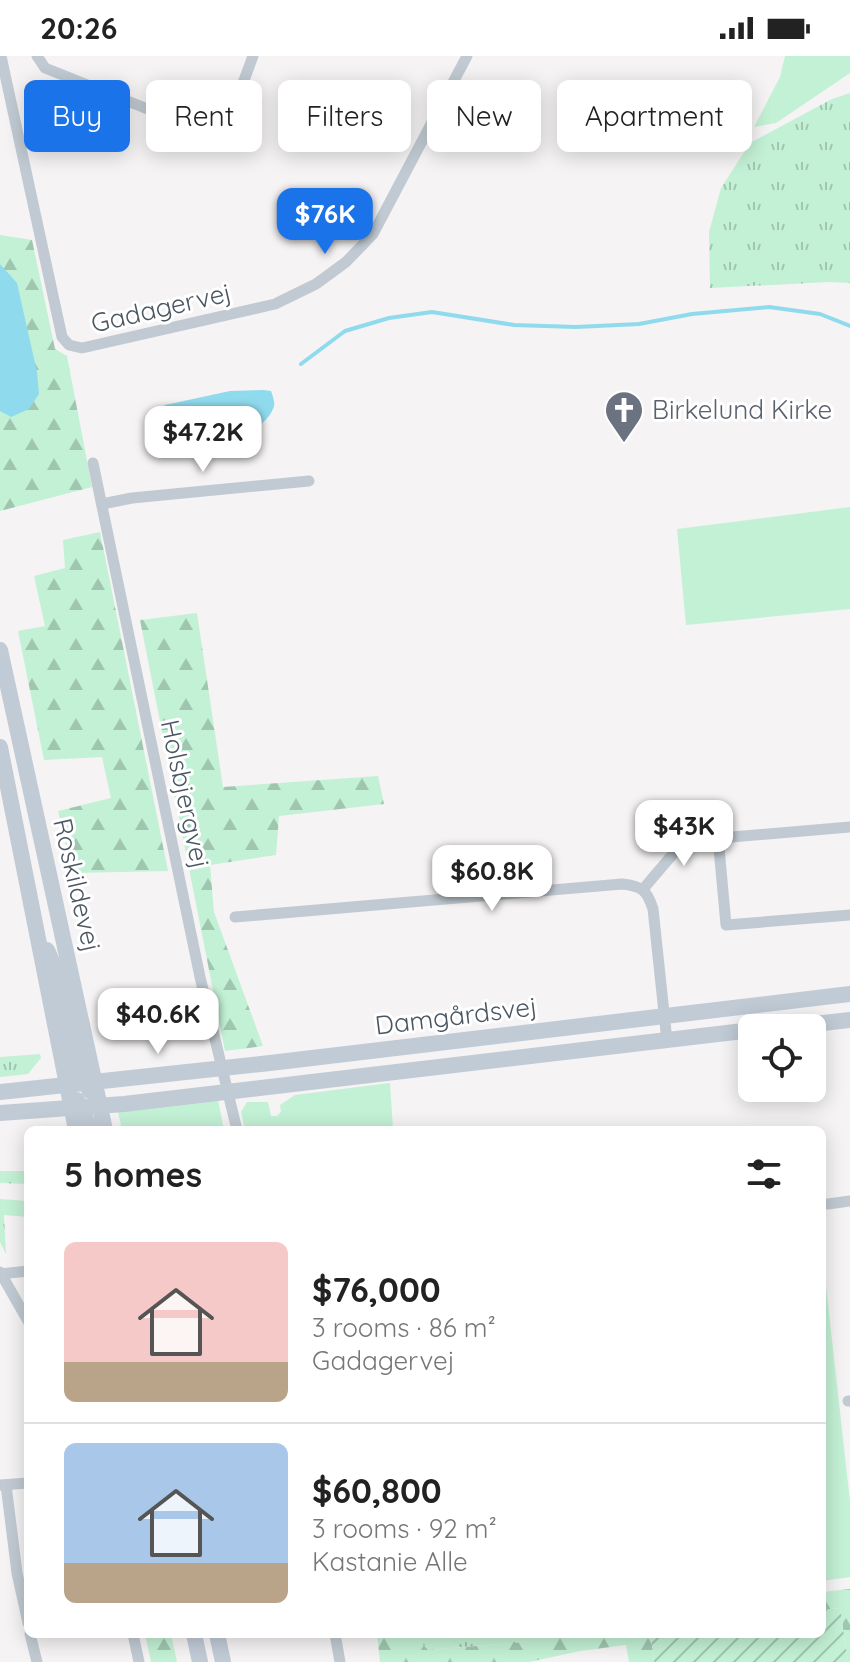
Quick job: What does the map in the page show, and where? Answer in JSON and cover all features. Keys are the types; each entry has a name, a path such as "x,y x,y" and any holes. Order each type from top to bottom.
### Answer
{"street":[{"name":"Gadagervej","path":"1,56 62,337 69,345 82,348 275,304 316,284 346,262 373,234 467,56"},
{"path":"37,56 45,68 175,120 220,145 253,56"},
{"name":"Holsbjergvej","path":"93,463 200,977 236,1126"},
{"path":"102,504 132,498 309,481"},
{"name":"Roskildevej","path":"0,650 90,1083 104,1126"},
{"name":"Roskildevej","path":"0,747 67,1085 76,1107 76,1126"},
{"path":"644,888 684,841 850,827"},
{"path":"718,837 726,925 850,915"},
{"path":"235,917 622,884 644,888"},
{"path":"644,888 653,909 667,1041"},
{"path":"38,931 57,969 76,1060 90,1083"},
{"name":"Damgårdsvej","path":"0,1092 850,994"},
{"path":"826,1023 850,1020"},
{"name":"Damgårdsvej","path":"0,1113 229,1092 738,1032"},
{"path":"76,1107 88,1126"},
{"path":"828,1204 850,1201"},
{"path":"24,1271 0,1273 24,1314"},
{"path":"24,1483 3,1485 24,1605"},
{"path":"31,1638 37,1662"},
{"path":"134,1638 139,1662"},
{"path":"195,1638 200,1662"},
{"path":"218,1638 223,1662"},
{"path":"336,1638 340,1662"}],"green space":[{"path":"785,56 850,56 850,73 776,123 754,127 780,77"},
{"path":"850,93 850,283 710,288 709,232 721,188 744,152 752,152 752,142 832,99"},
{"path":"0,235 32,240 55,349 67,356 92,487 0,511"},
{"path":"850,507 850,609 686,625 677,529"},
{"path":"100,532 168,871 73,873 58,811 111,798 102,757 44,760 18,631 45,626 34,576 65,568 63,540"},
{"path":"197,613 223,787 378,776 384,804 279,816 276,855 210,865 214,912 263,1046 225,1051 140,620"},
{"path":"40,1054 41,1058 28,1074 0,1077 0,1057"},
{"path":"390,1083 393,1126 244,1126 241,1112 247,1102 268,1102 271,1116 277,1116 281,1112 280,1105 295,1095"},
{"path":"218,1100 223,1126 121,1126 118,1112"},
{"path":"0,1171 24,1171 24,1184 0,1183"},
{"path":"0,1199 24,1201 24,1217 4,1215 6,1254 0,1242"},
{"path":"826,1286 850,1502 850,1577 826,1580"},
{"path":"850,1589 850,1662 840,1608 826,1610 826,1592"},
{"path":"840,1608 848,1662 654,1662 651,1638 826,1638 826,1610"},
{"path":"146,1638 172,1638 177,1662 151,1662"},
{"path":"377,1638 417,1638 428,1650 526,1642 532,1638 651,1638 654,1662 629,1662 626,1645 529,1662 380,1662"},
{"path":"416,1638 532,1638 526,1642 427,1650"}],"water":[{"path":"0,264 17,283 39,394 29,409 11,417 0,411"},
{"path":"230,391 271,391 273,409 265,421 235,441 217,448 181,450 167,445 158,433 157,422 165,405"}],"waterway":[{"path":"301,364 345,331 389,318 432,312 514,325 576,327 639,324 692,314 769,307 820,314 850,326"}],"place":[{"name":"Birkelund Kirke","path":"624,444"}]}
